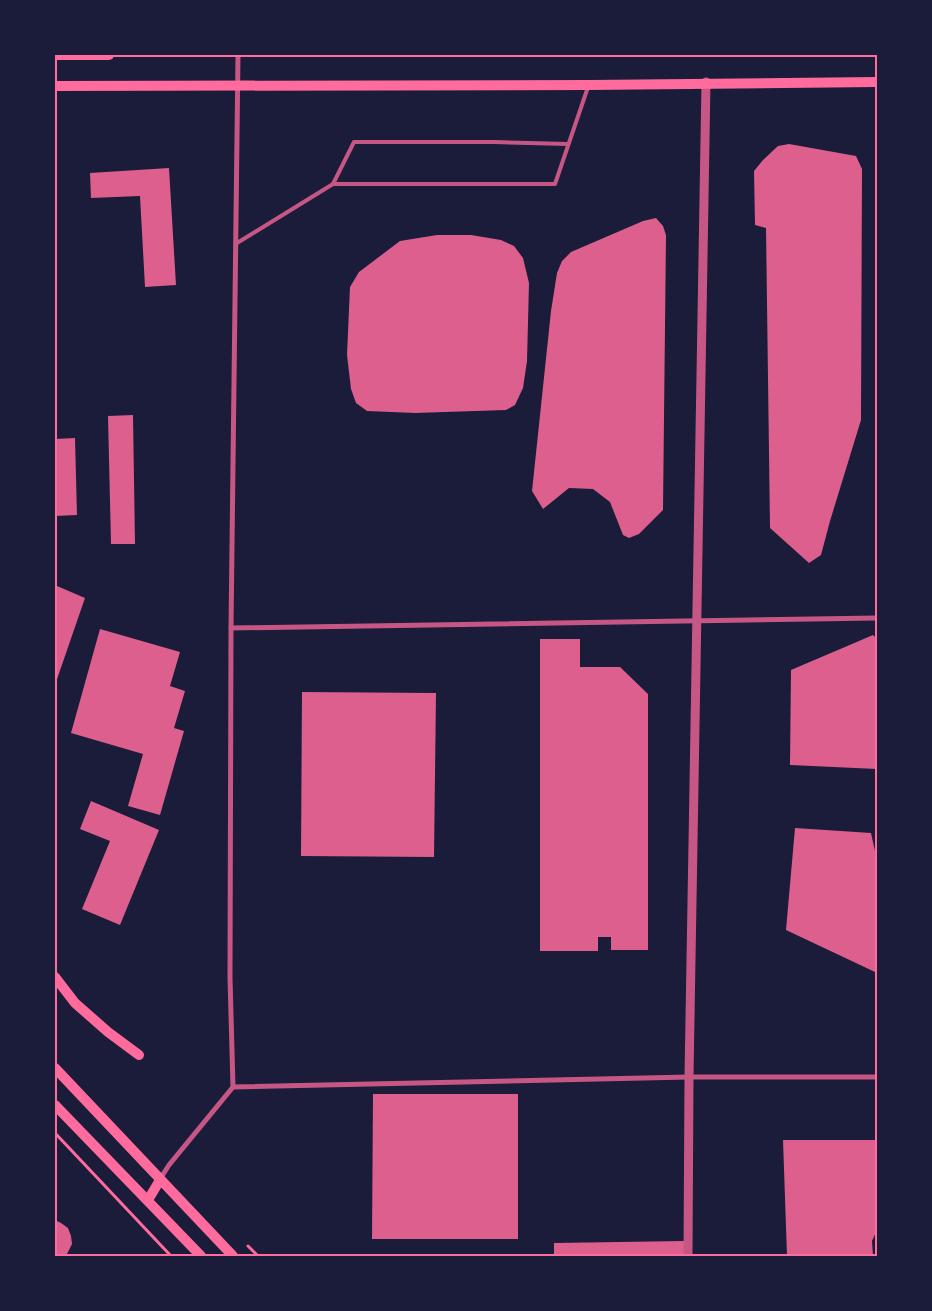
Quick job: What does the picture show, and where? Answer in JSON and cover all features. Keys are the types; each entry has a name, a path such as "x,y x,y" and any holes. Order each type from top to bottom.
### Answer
{"main road":[{"path":"55,55 109,55"},
{"path":"55,86 589,85 706,82 877,82"},
{"path":"55,977 75,1003 108,1032 139,1055"},
{"path":"55,1068 233,1256"},
{"path":"55,1105 201,1256"},
{"path":"148,1200 160,1180"}],"street":[{"path":"160,1180 169,1165 233,1087 230,978 231,628 236,86 238,55"},
{"path":"688,1256 689,1077 706,82"},
{"path":"231,628 877,618"},
{"path":"233,1087 689,1077 877,1077"}],"lane":[{"path":"236,244 333,184 555,184 589,85"},
{"path":"333,184 354,142 568,144"}],"path":[{"path":"55,1133 171,1256"}],"building":[{"path":"789,144 856,156 862,169 861,420 821,555 809,563 770,528 766,228 755,225 754,171 778,146"},
{"path":"169,168 176,285 145,287 140,196 91,198 90,173"},
{"path":"656,218 663,226 666,235 663,510 639,534 629,538 623,535 610,502 593,489 569,488 543,509 532,491 551,311 557,273 562,261 571,252 643,221"},
{"path":"437,235 471,235 501,240 514,246 523,258 529,283 527,361 523,388 515,405 506,410 415,413 367,411 356,403 351,389 347,355 350,287 359,272 400,241"},
{"path":"133,415 135,544 111,544 108,416"},
{"path":"75,438 77,515 55,516 55,439"},
{"path":"57,586 85,598 55,685 55,591"},
{"path":"100,629 180,652 170,686 185,691 174,728 184,731 160,815 128,806 143,754 71,733"},
{"path":"873,635 877,639 877,769 790,765 791,670"},
{"path":"540,639 580,639 580,667 620,667 648,694 648,950 611,950 611,937 598,937 598,951 540,951"},
{"path":"302,692 436,693 434,857 301,856"},
{"path":"91,801 159,830 120,925 82,909 110,841 80,829"},
{"path":"795,828 871,833 877,860 877,971 875,972 786,930"},
{"path":"373,1094 518,1094 518,1239 372,1239"},
{"path":"783,1140 877,1140 877,1230 872,1241 873,1256 787,1256"},
{"path":"55,1220 68,1228 71,1236 72,1244 66,1256 55,1256"},
{"path":"684,1241 684,1256 554,1256 554,1243"}]}
